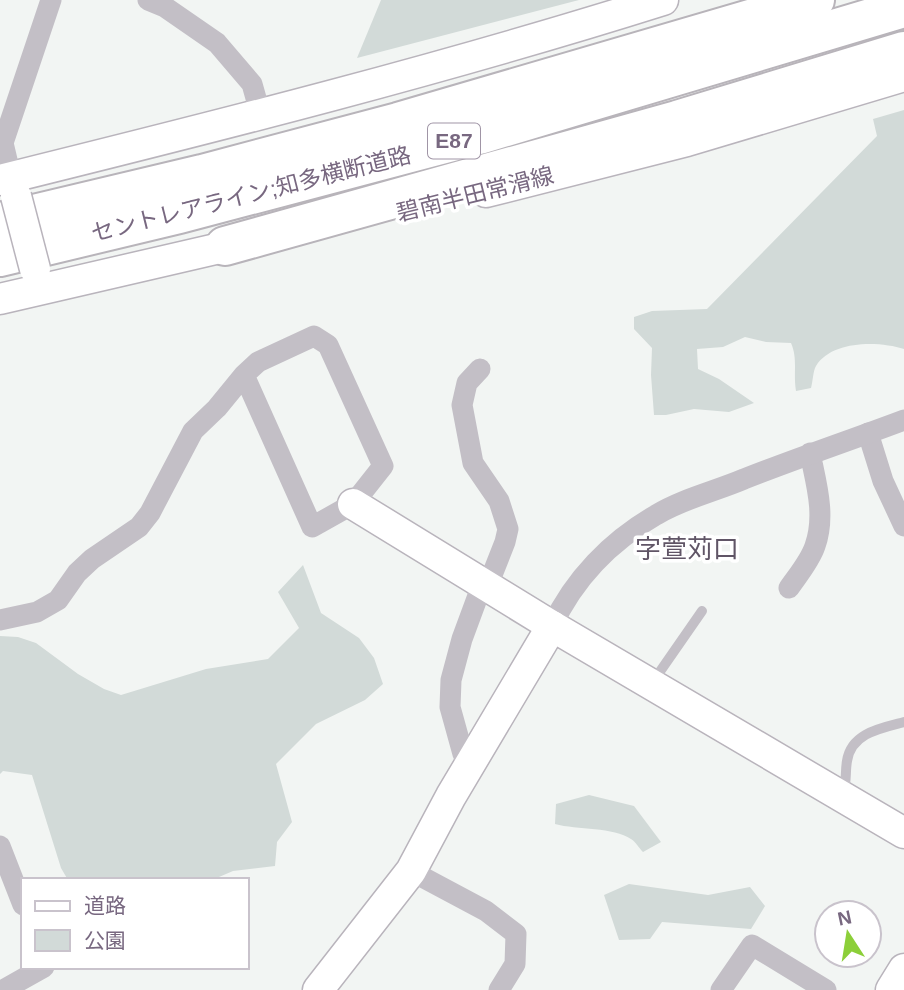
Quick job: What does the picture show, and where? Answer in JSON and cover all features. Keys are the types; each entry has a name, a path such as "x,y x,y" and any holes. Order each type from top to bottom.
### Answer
{"highway":[{"name":"セントレアライン;知多横断道路","path":"7,194 202,174 398,122 815,0"},
{"name":"セントレアライン;知多横断道路","path":"25,272 179,214 467,138 904,8"},
{"path":"225,246 677,120 904,51"}],"main road":[{"path":"25,272 7,194 261,116 495,52 663,0"},
{"name":"碧南半田常滑線","path":"0,299 25,272 225,246 320,230 450,201 687,141 904,76"},
{"path":"352,505 904,833"},
{"path":"318,990 411,871 552,626"},
{"path":"891,990 904,969"}],"street":[{"path":"7,194 3,143 51,0"},
{"path":"148,0 165,7 217,43 252,83 261,116"},
{"path":"0,620 37,612 58,600 77,573 92,559 139,527 150,513 193,431 217,408 244,375 258,362 314,336 328,345 383,467 352,505 312,527 244,375"},
{"path":"472,761 463,754 450,707 451,680 479,593 492,575 508,529 499,501 473,463 462,405 467,383 480,369"},
{"path":"552,626 578,582 601,556 658,514 810,453 904,420"},
{"path":"868,433 879,471 904,526"},
{"path":"789,588 815,546 820,522 810,453"},
{"path":"0,846 21,900"},
{"path":"411,871 486,911 516,934 515,964 499,990"},
{"path":"721,990 752,945 825,990"},
{"path":"0,977 6,990 41,969"}],"lane":[{"path":"651,684 702,611"},
{"path":"842,797 847,783 848,753 853,744 868,733 904,722"}],"green space":[{"path":"381,0 579,0 357,58"},
{"path":"904,110 904,349 869,344 833,351 823,357 816,366 811,388 796,391 791,343 766,342 745,337 723,347 697,349 698,369 719,379 754,403 729,412 694,409 654,415 652,348 634,329 634,317 652,311 707,309 877,136 873,119"},
{"path":"303,565 321,613 359,638 374,658 383,684 365,700 316,724 276,764 292,822 277,842 275,866 233,871 217,878 67,878 61,868 32,775 3,771 0,774 0,636 18,637 36,643 78,674 121,695 206,669 268,659 299,628 278,592"},
{"path":"589,795 634,806 661,842 643,852 633,840 615,832 555,824 556,804"},
{"path":"629,884 708,895 750,887 765,906 751,929 662,922 650,939 619,940 604,895"}],"district":[{"name":"字萱苅口","path":"687,549"}]}
